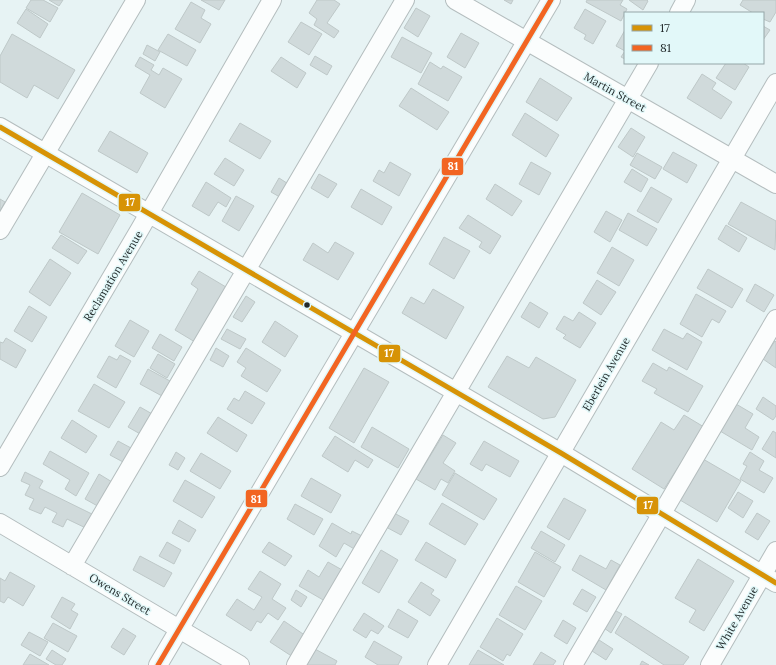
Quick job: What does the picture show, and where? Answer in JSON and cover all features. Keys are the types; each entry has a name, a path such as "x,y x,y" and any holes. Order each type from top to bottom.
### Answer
{"street":[{"path":"0,230 136,0"},
{"name":"Reclamation Avenue","path":"0,467 149,214 272,0"},
{"path":"72,566 405,0"},
{"name":"Martin Street","path":"455,0 776,184"},
{"path":"158,665 551,0"},
{"path":"680,12 686,0"},
{"path":"296,665 648,64"},
{"name":"Eberlein Avenue","path":"437,665 776,83"},
{"path":"0,127 560,453 769,579"},
{"path":"573,665 776,319"},
{"name":"Owens Street","path":"0,523 240,665"},
{"name":"White Avenue","path":"710,665 769,579 776,551"}],"building":[{"path":"31,0 43,0 58,8 50,22 26,8"},
{"path":"49,0 63,0 59,6"},
{"path":"201,0 225,0 219,10"},
{"path":"317,0 334,0 340,4 327,23 339,31 334,38 314,25 317,19 309,13"},
{"path":"504,0 513,0 511,4"},
{"path":"587,0 623,0 620,5 627,9 624,12 621,21 586,2"},
{"path":"629,0 647,0 648,1 643,10"},
{"path":"743,0 776,0 776,12 770,22 764,19 764,12 751,12 740,5"},
{"path":"191,2 205,10 201,18 211,24 200,43 175,29"},
{"path":"416,8 430,16 418,37 404,28"},
{"path":"26,9 48,24 40,38 17,23"},
{"path":"585,9 606,21 593,44 584,39 586,35 574,28"},
{"path":"301,22 322,34 309,55 288,42"},
{"path":"764,27 770,30 764,39"},
{"path":"624,32 624,50 616,46"},
{"path":"461,33 479,43 465,68 447,57"},
{"path":"12,34 75,70 58,99 34,85 27,98 0,82 0,56"},
{"path":"168,34 196,50 187,66 158,50"},
{"path":"402,37 432,53 421,73 391,57"},
{"path":"147,45 160,52 155,61 143,54"},
{"path":"315,56 332,66 327,75 310,65"},
{"path":"140,57 154,65 151,70 159,75 163,68 182,79 165,108 140,93 150,75 135,66"},
{"path":"281,57 306,73 297,88 271,71"},
{"path":"430,62 441,69 443,66 462,77 448,101 418,84"},
{"path":"725,64 744,64 749,67 735,90 716,78"},
{"path":"702,74 716,83 712,89 732,102 721,119 687,98"},
{"path":"540,78 572,98 557,121 526,102"},
{"path":"411,88 449,112 437,130 399,106"},
{"path":"525,113 559,135 546,157 512,135"},
{"path":"240,123 271,141 260,159 229,141"},
{"path":"631,128 645,137 633,157 618,147"},
{"path":"110,131 148,153 137,173 98,151"},
{"path":"673,152 697,165 687,183 663,169"},
{"path":"637,153 662,167 655,179 630,165"},
{"path":"225,158 244,170 234,186 214,174"},
{"path":"390,162 411,174 399,196 373,181 379,170 384,173"},
{"path":"531,162 551,173 539,195 519,184"},
{"path":"632,169 648,179 641,192 624,182"},
{"path":"319,174 337,184 328,198 311,188"},
{"path":"279,178 293,187 285,200 271,192"},
{"path":"206,182 231,198 226,207 218,202 209,216 192,206"},
{"path":"495,184 522,201 512,216 486,199"},
{"path":"651,187 672,199 658,223 637,211"},
{"path":"361,189 392,207 382,225 351,207"},
{"path":"82,193 120,215 98,254 59,232"},
{"path":"236,196 254,206 239,231 222,221"},
{"path":"0,199 5,202 0,211"},
{"path":"741,202 776,221 775,250 728,224"},
{"path":"606,211 622,220 610,242 594,232"},
{"path":"628,213 657,229 647,246 619,230"},
{"path":"468,215 501,236 490,254 479,247 482,242 459,228"},
{"path":"726,225 747,238 739,252 718,239"},
{"path":"61,235 87,251 78,264 52,248"},
{"path":"444,237 470,251 454,279 429,264"},
{"path":"335,242 354,253 338,280 303,260 313,243 328,253"},
{"path":"612,247 634,260 619,286 597,273"},
{"path":"50,259 71,273 50,306 29,292"},
{"path":"708,269 743,289 732,308 697,288"},
{"path":"199,271 231,290 200,345 175,330 198,289 191,284"},
{"path":"597,280 616,292 601,315 583,303"},
{"path":"755,284 774,295 764,312 746,301"},
{"path":"433,289 464,307 446,339 402,313 411,297 424,304"},
{"path":"696,294 726,311 719,323 712,319 702,337 680,324"},
{"path":"246,296 255,302 242,322 233,317"},
{"path":"530,302 548,313 539,328 521,317"},
{"path":"29,306 47,317 32,342 14,331"},
{"path":"579,312 596,323 580,348 563,338 566,335 556,329 564,316 573,321"},
{"path":"130,320 149,331 134,357 115,346"},
{"path":"275,321 298,336 285,357 262,342"},
{"path":"227,329 246,339 240,349 221,339"},
{"path":"664,329 683,339 687,333 702,342 687,370 652,350"},
{"path":"160,334 182,347 174,361 152,348"},
{"path":"6,338 26,350 16,368 0,359 0,342 3,343"},
{"path":"775,341 776,342 776,368 763,359"},
{"path":"216,348 229,356 223,367 210,360"},
{"path":"246,348 281,370 267,392 241,376 246,368 237,362"},
{"path":"158,354 175,364 167,378 150,368"},
{"path":"120,355 131,361 116,388 97,377 109,356 117,360"},
{"path":"507,356 529,368 536,357 576,380 555,417 543,419 488,387"},
{"path":"653,363 667,371 669,367 703,386 688,412 654,393 657,389 642,381"},
{"path":"364,368 389,382 354,443 329,428"},
{"path":"148,369 170,381 162,396 140,384"},
{"path":"94,384 125,402 109,428 78,411"},
{"path":"245,391 265,403 252,424 227,409 234,398 239,401"},
{"path":"763,397 776,406 776,416 773,420 756,409"},
{"path":"736,404 753,414 745,428 759,437 752,450 720,431"},
{"path":"140,407 154,415 142,435 128,427"},
{"path":"684,415 704,427 664,489 632,469 661,422 674,430"},
{"path":"218,417 247,435 237,452 207,433"},
{"path":"72,420 97,436 86,453 61,438"},
{"path":"372,427 409,449 398,468 361,447"},
{"path":"773,431 776,433 776,458 762,449"},
{"path":"443,435 456,443 443,463 455,471 448,483 441,479 435,490 416,479"},
{"path":"335,436 373,460 368,468 355,460 348,472 322,456"},
{"path":"118,441 131,448 123,462 110,455"},
{"path":"484,441 519,461 510,477 486,464 482,471 470,464"},
{"path":"50,451 89,473 76,496 65,489 70,480 43,464"},
{"path":"176,452 185,458 178,470 169,465"},
{"path":"750,452 764,461 759,470 773,478 764,493 740,479 747,466 743,464"},
{"path":"201,453 231,471 220,489 190,471"},
{"path":"703,459 741,481 717,522 680,500"},
{"path":"25,472 43,481 39,488 96,516 90,530 67,519 63,527 52,522 57,513 45,507 41,514 29,509 34,499 25,495 30,485 21,481"},
{"path":"455,473 497,499 484,520 442,495"},
{"path":"99,474 117,485 103,509 85,499"},
{"path":"311,478 341,495 331,513 301,496"},
{"path":"185,480 215,497 202,518 173,501"},
{"path":"738,492 753,501 743,518 728,508"},
{"path":"564,498 586,510 569,540 547,527"},
{"path":"442,503 478,524 465,545 429,524"},
{"path":"295,504 323,519 314,535 287,519"},
{"path":"394,513 409,521 401,535 386,527"},
{"path":"757,513 770,521 758,540 745,532"},
{"path":"179,520 196,530 189,542 172,533"},
{"path":"332,523 351,534 352,531 364,537 356,550 344,543 336,557 319,546"},
{"path":"541,531 565,545 555,562 531,548"},
{"path":"167,542 181,550 174,564 159,556"},
{"path":"269,542 292,556 285,566 262,552"},
{"path":"426,542 456,560 446,578 415,560"},
{"path":"381,550 398,560 379,593 362,583"},
{"path":"535,552 561,567 544,597 518,582"},
{"path":"580,555 606,569 611,560 620,565 606,590 572,570"},
{"path":"140,556 172,573 164,587 133,570"},
{"path":"698,559 734,581 704,631 689,622 696,610 675,598"},
{"path":"328,562 344,571 325,601 299,586 308,570 319,577"},
{"path":"260,571 281,584 272,599 286,608 278,620 268,613 261,623 257,621 251,631 226,615 237,599 254,610 262,597 248,589"},
{"path":"10,572 35,586 23,606 8,597 4,603 0,601 0,578 5,581"},
{"path":"421,582 434,590 431,594 440,600 430,616 408,602"},
{"path":"516,586 542,601 525,630 499,615"},
{"path":"582,589 596,597 587,612 573,604"},
{"path":"296,590 307,597 301,607 291,600"},
{"path":"62,597 75,604 71,610 78,614 70,629 51,617"},
{"path":"398,609 418,621 408,638 388,627"},
{"path":"614,610 622,614 611,633 604,628"},
{"path":"364,613 384,626 378,634 371,630 366,638 353,630"},
{"path":"625,616 689,657 683,665 664,665 615,633"},
{"path":"497,618 523,634 510,656 507,654 503,661 480,647"},
{"path":"563,620 576,628 567,644 554,636"},
{"path":"284,621 306,636 293,657 270,642"},
{"path":"53,623 77,636 68,652 44,638"},
{"path":"123,628 136,636 124,655 111,647"},
{"path":"29,632 48,642 40,656 21,645"},
{"path":"599,640 613,649 606,660 592,651"},
{"path":"374,641 402,657 398,665 378,665 365,657"},
{"path":"315,649 337,661 335,665 306,665"},
{"path":"52,650 66,659 62,665 56,665 46,659"},
{"path":"478,650 504,665 469,665"},
{"path":"541,652 556,661 553,665 533,665"},
{"path":"30,654 49,665 23,665"},
{"path":"642,661 649,665 640,665"}],"transit line":[{"name":"81","path":"158,665 551,0"},
{"name":"17","path":"0,127 561,453 776,583"}]}
